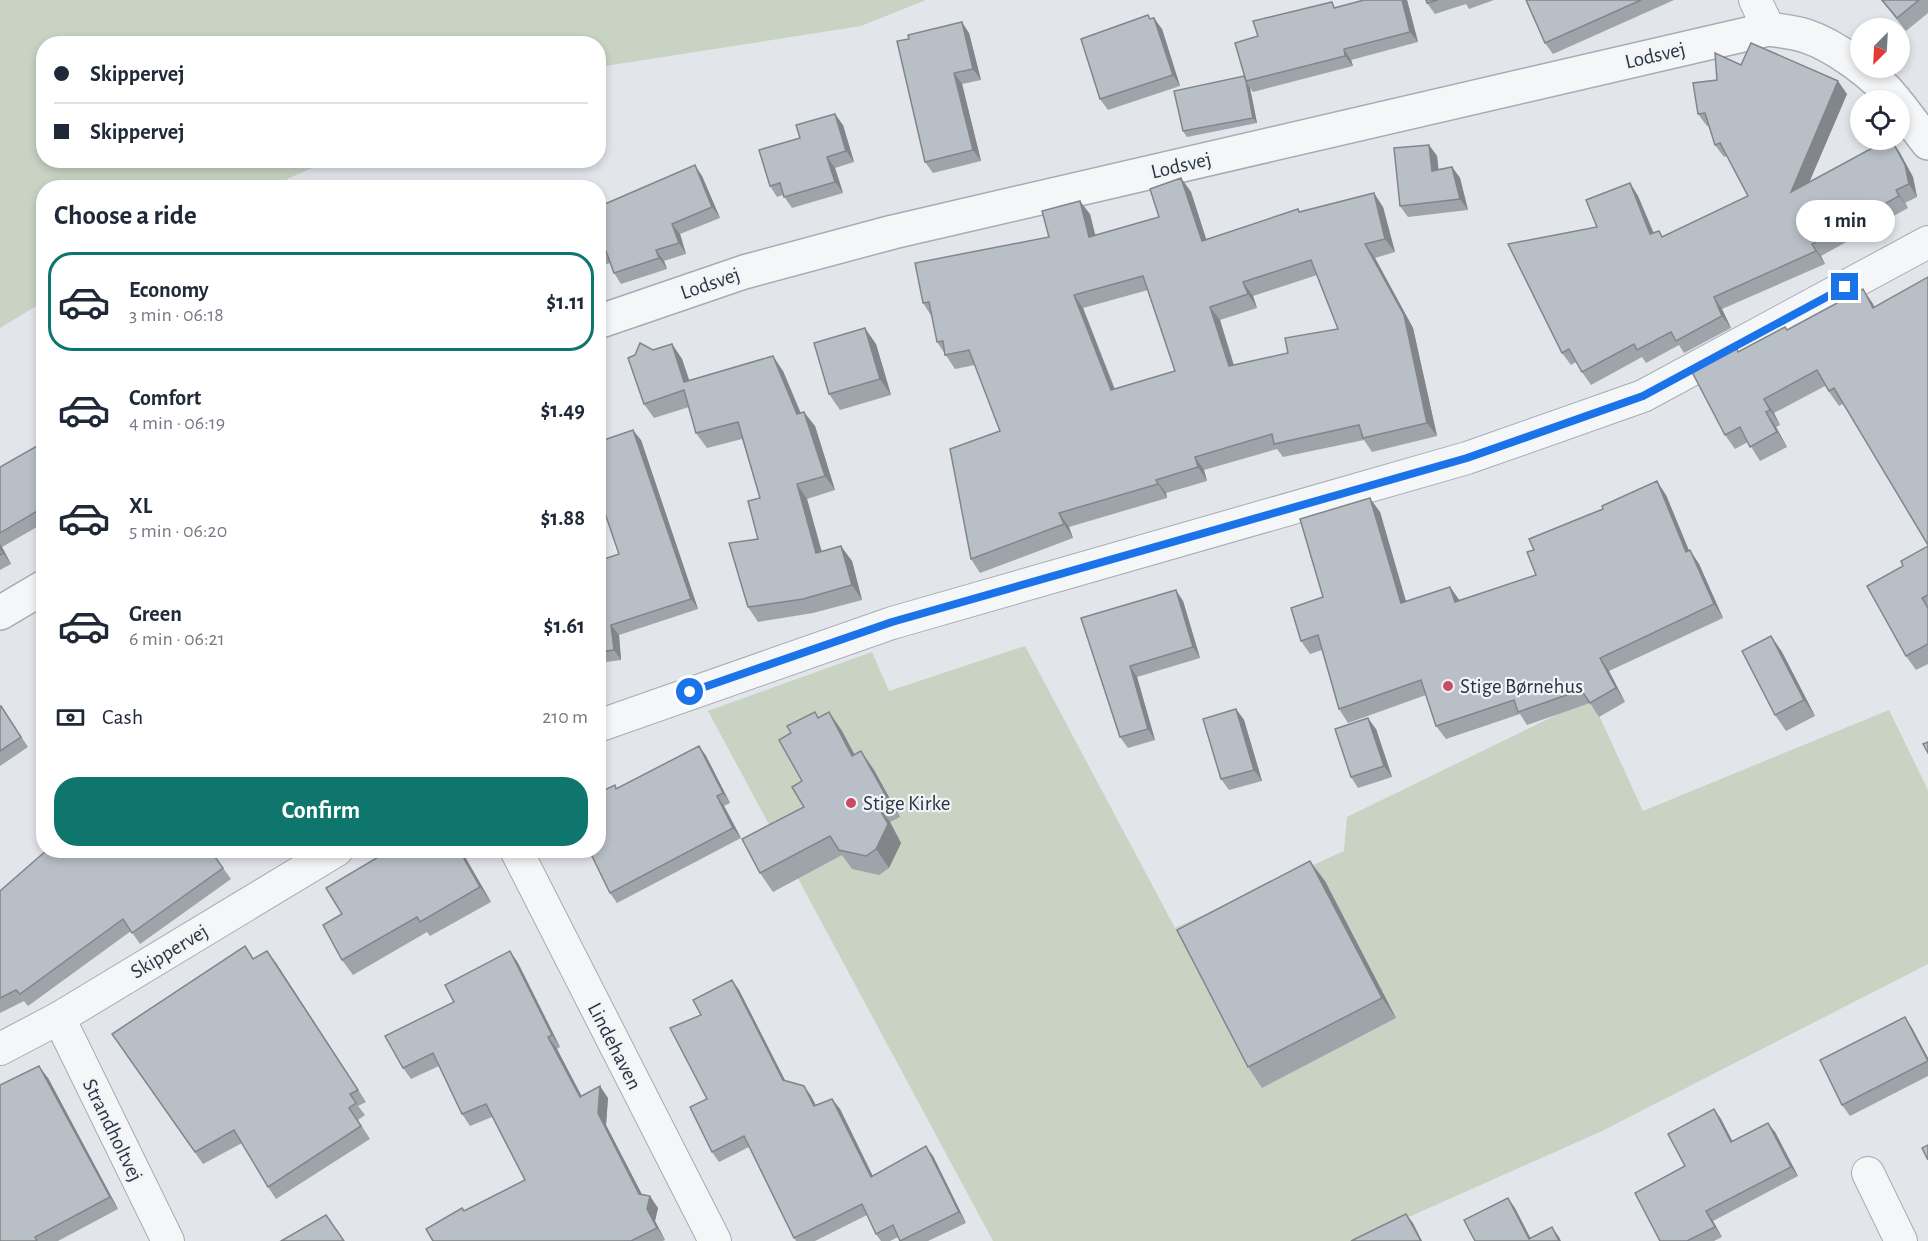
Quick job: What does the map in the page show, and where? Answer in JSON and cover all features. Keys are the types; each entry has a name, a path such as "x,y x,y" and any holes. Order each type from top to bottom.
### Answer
{"street":[{"path":"1755,0 1769,28 1807,36 1849,59 1887,90"},
{"name":"Lodsvej","path":"606,319 744,272 893,232 1769,28"},
{"path":"1910,119 1928,143"},
{"path":"606,723 892,622 1467,458 1643,396 1928,242"},
{"path":"0,613 36,592"},
{"name":"Skippervej","path":"0,1049 58,1018 324,858"},
{"name":"Lindehaven","path":"520,858 715,1241"},
{"name":"Strandholtvej","path":"58,1018 168,1241"},
{"path":"1868,1173 1901,1241"}],"green space":[{"path":"0,0 926,0 861,26 606,66 606,36 36,36 36,168 312,168 288,180 36,180 36,306 0,328"},
{"path":"1025,646 1175,928 1344,851 1347,817 1591,698 1643,811 1889,710 1928,790 1928,964 1602,1131 1355,1241 993,1241 708,711 872,652 889,691"}],"building":[{"path":"1364,0 1402,0 1410,32 1344,49 1345,56 1246,81 1235,43 1258,36 1253,21 1332,2 1334,8"},
{"path":"1526,0 1641,0 1545,43"},
{"path":"1882,0 1919,0 1897,18"},
{"path":"1148,15 1150,19 1154,18 1173,75 1100,99 1081,39"},
{"path":"962,22 973,69 954,73 973,150 925,162 897,41 909,39 908,35"},
{"path":"1751,43 1838,81 1791,192 1869,150 1897,150 1905,165 1909,184 1896,190 1899,196 1812,244 1816,251 1714,297 1722,316 1676,341 1671,332 1637,350 1634,344 1582,372 1569,349 1562,353 1508,244 1597,227 1586,200 1630,183 1650,234 1659,231 1662,237 1748,196 1720,143 1715,145 1705,113 1698,114 1693,83 1717,80 1715,53 1741,65"},
{"path":"1244,76 1253,118 1183,131 1174,91"},
{"path":"835,114 846,151 827,157 835,182 784,197 780,183 770,186 759,150 800,138 796,125"},
{"path":"1429,145 1432,171 1452,167 1460,199 1400,206 1394,148"},
{"path":"695,165 712,207 672,224 679,243 656,250 659,258 614,273 606,251 606,204"},
{"path":"1181,178 1202,241 1298,209 1299,212 1374,193 1385,239 1365,244 1404,315 1427,423 1363,438 1359,425 1274,444 1272,434 1195,457 1198,467 1156,480 1158,484 1059,513 1064,524 971,559 950,449 1000,431 969,350 945,355 943,341 937,342 929,302 923,303 915,263 1049,237 1042,211 1080,201 1089,237 1159,217 1150,189","holes":["1311,260 1338,329 1285,338 1288,353 1229,366 1210,307 1248,294 1243,282","1143,276 1175,371 1111,390 1074,295"]},
{"path":"1928,277 1928,545 1834,388 1829,391 1817,370 1764,399 1770,410 1766,412 1777,432 1750,447 1740,427 1725,435 1691,370 1736,346 1738,352 1785,327 1787,330 1863,289 1873,308"},
{"path":"865,328 880,379 829,394 814,343"},
{"path":"640,343 653,350 672,344 684,382 773,356 797,414 804,412 825,476 797,484 816,553 841,546 852,585 803,599 748,607 729,543 758,539 748,501 760,498 738,422 696,433 684,390 644,404 628,358 635,355"},
{"path":"633,430 691,599 611,625 614,650 606,651 606,558 619,554 606,516 606,439"},
{"path":"36,447 36,512 0,533 0,467"},
{"path":"1657,481 1686,552 1690,550 1714,604 1600,658 1616,688 1590,703 1581,690 1518,712 1514,700 1436,726 1421,680 1339,709 1318,635 1301,641 1291,608 1323,597 1300,519 1370,498 1401,603 1450,587 1455,602 1536,575 1527,552 1534,550 1529,539 1603,509 1602,506"},
{"path":"1928,546 1928,595 1922,598 1928,608 1928,644 1906,656 1867,586 1903,566 1901,561"},
{"path":"1176,590 1193,647 1130,666 1148,729 1120,737 1081,618"},
{"path":"1771,636 1804,700 1775,715 1742,651"},
{"path":"0,706 21,737 0,751"},
{"path":"1236,709 1254,770 1221,779 1203,719"},
{"name":"Stige Kirke","path":"815,712 818,718 829,712 852,756 861,751 887,798 876,803 888,824 876,849 866,856 839,850 830,836 760,873 742,839 804,807 792,787 802,781 779,740 791,733 787,726"},
{"path":"1368,718 1384,766 1351,777 1335,729"},
{"path":"1928,742 1928,753 1923,744"},
{"path":"699,746 723,793 717,796 733,828 610,893 593,858 606,858 606,789 615,785 616,789"},
{"path":"38,858 216,858 223,868 132,933 123,919 20,994 16,990 0,998 0,891"},
{"path":"377,858 464,858 480,887 420,922 417,917 342,960 323,925 342,914 326,888"},
{"path":"1310,861 1382,998 1248,1067 1177,930"},
{"path":"245,946 253,959 267,951 358,1090 350,1094 356,1103 349,1108 361,1126 268,1187 234,1130 195,1152 112,1034"},
{"path":"510,951 552,1035 548,1037 580,1097 600,1086 598,1113 639,1194 650,1196 647,1209 657,1228 631,1241 433,1241 426,1229 462,1208 464,1211 525,1180 486,1104 462,1114 433,1053 403,1068 385,1036 454,1002 445,985"},
{"path":"732,980 783,1080 804,1086 814,1106 832,1099 871,1177 926,1146 959,1212 900,1241 893,1225 876,1234 862,1204 794,1238 744,1136 712,1152 690,1107 707,1099 670,1028 701,1015 693,1000"},
{"path":"1905,1017 1928,1061 1842,1105 1820,1060"},
{"path":"39,1066 110,1197 35,1237 37,1241 0,1241 0,1085"},
{"path":"1714,1109 1731,1142 1768,1123 1791,1167 1706,1211 1715,1227 1687,1241 1660,1241 1635,1193 1685,1166 1668,1134"},
{"path":"1928,1145 1928,1160 1922,1148"},
{"path":"1508,1198 1529,1239 1552,1227 1559,1241 1475,1241 1464,1220"},
{"path":"1406,1214 1421,1241 1351,1241"},
{"path":"326,1215 344,1241 281,1241"}],"place":[{"name":"Stige Børnehus","path":"1448,686"},
{"name":"Stige Kirke","path":"851,803"}],"route":[{"path":"690,692 892,622 1215,532 1467,458 1643,396 1845,287"}]}
